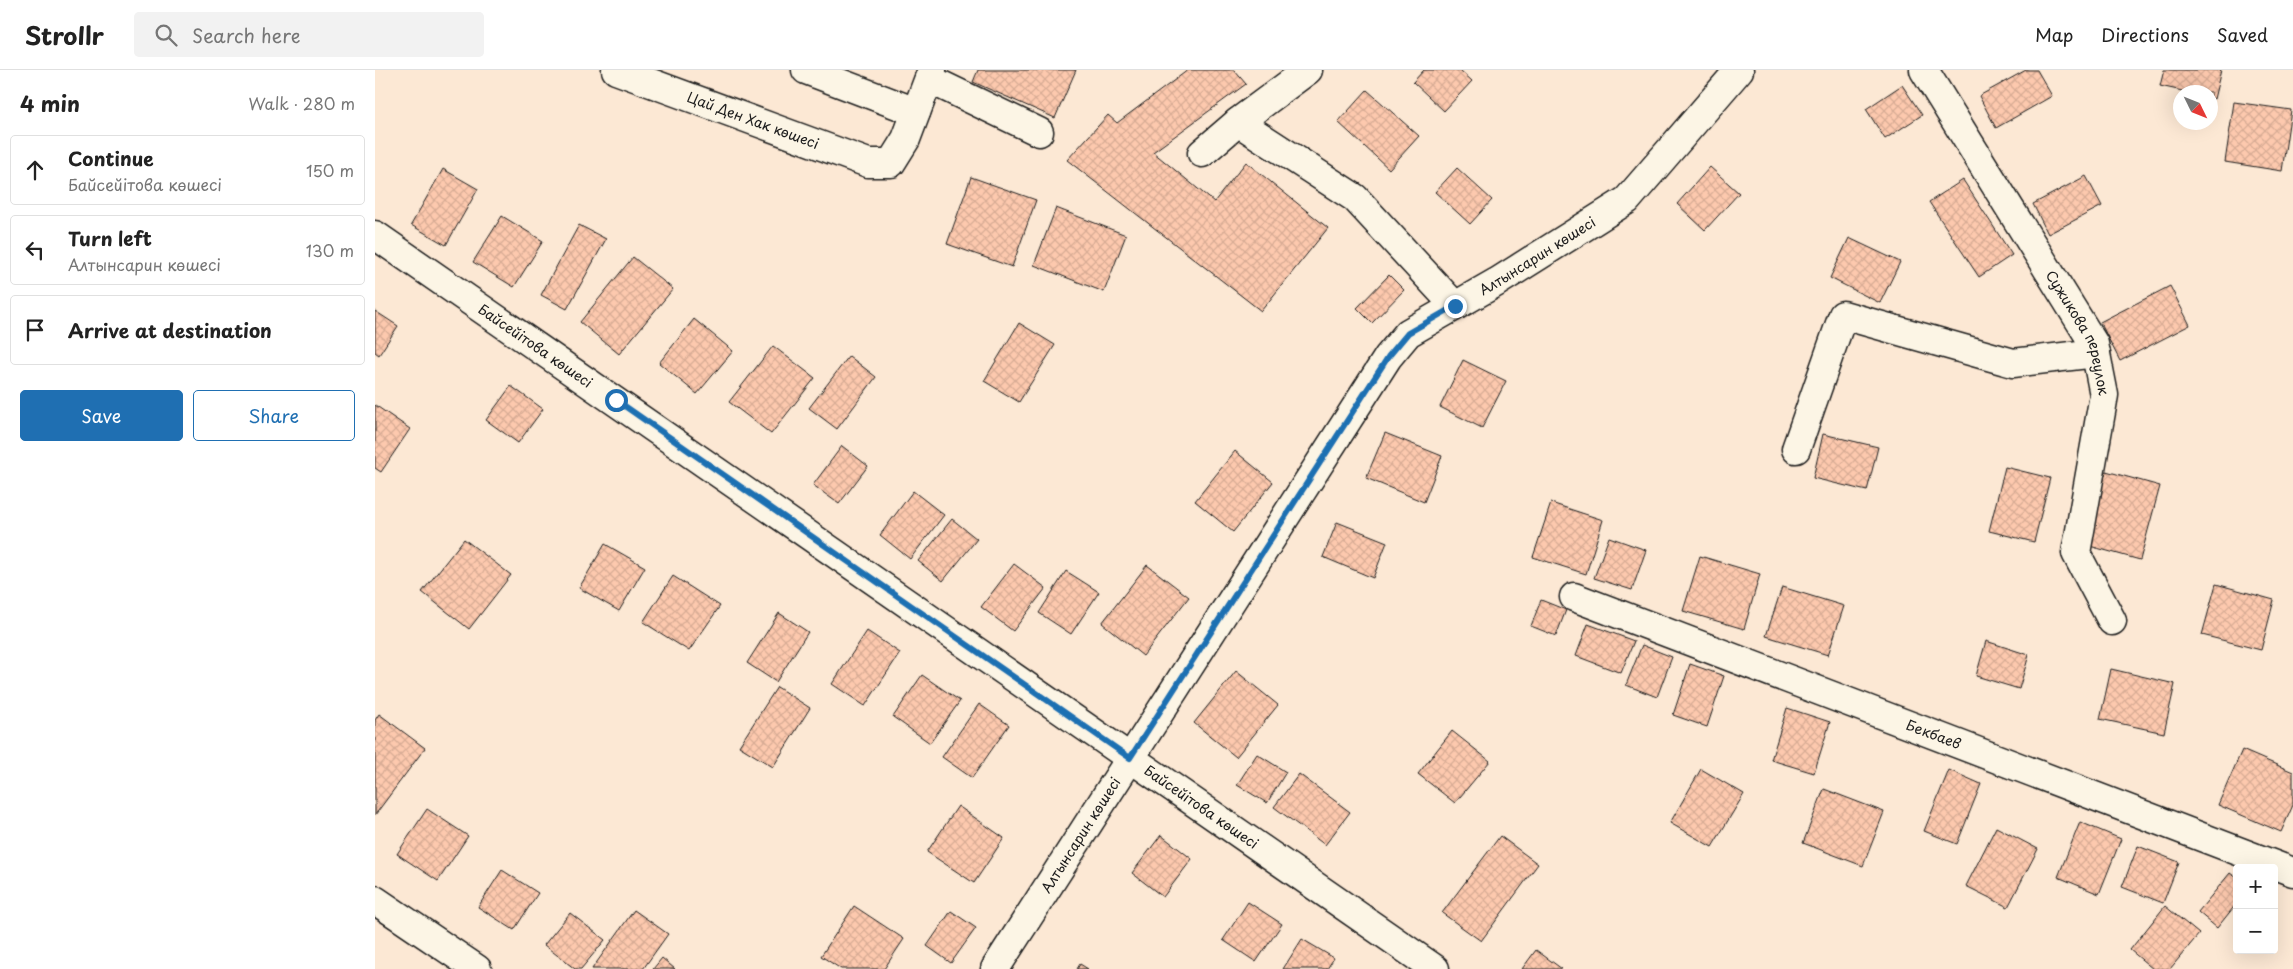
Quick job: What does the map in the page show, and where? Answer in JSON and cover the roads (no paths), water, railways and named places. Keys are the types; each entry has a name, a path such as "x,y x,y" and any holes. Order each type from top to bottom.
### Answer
{"street":[{"name":"Цай Ден Хак көшесі","path":"616,70 868,163 891,163 906,139 916,112"},
{"path":"805,70 916,112 930,74 1039,132"},
{"path":"1201,153 1238,122 1308,70"},
{"name":"Алтынсарин көшесі","path":"995,969 1388,357 1408,333 1497,282 1627,200 1739,70"},
{"name":"Сужикова переулок","path":"1924,70 2094,344 2105,395 2076,553 2112,621"},
{"path":"1238,122 1355,198 1455,306"},
{"name":"Байсейітова көшесі","path":"375,235 1435,969"},
{"path":"1796,448 1843,315 2013,363 2096,353"},
{"name":"Бекбаев","path":"1574,597 2293,872"},
{"path":"375,900 477,969"}]}
